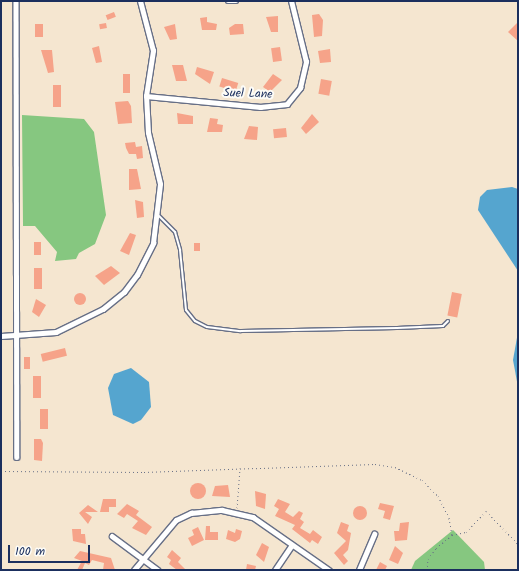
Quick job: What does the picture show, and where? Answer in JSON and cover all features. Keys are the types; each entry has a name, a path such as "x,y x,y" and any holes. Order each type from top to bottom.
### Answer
{"street":[{"path":"16,1 17,457"},
{"path":"1,336 56,332 103,309 124,292 154,243 159,216 160,184 148,133 146,96 153,51 140,1"},
{"path":"228,2 236,1"},
{"name":"Suel Lane","path":"146,96 260,107 287,104 300,88 306,62 290,1"},
{"path":"134,570 176,520 205,510 236,511 253,518 329,570"},
{"path":"359,570 374,534"},
{"path":"112,536 158,570"},
{"path":"275,570 292,545"}],"lane":[{"path":"159,216 175,232 180,250 186,310 194,321 207,326 241,330 397,328 443,326 448,321"}],"path":[{"path":"1,471 144,472 240,467 376,464 395,467 422,480 438,496 449,518 452,535"},
{"path":"236,511 240,467"},
{"path":"426,570 428,559 436,548 452,535 466,532 486,511 518,544"}],"green space":[{"path":"22,115 84,119 94,132 106,215 95,244 79,253 76,259 55,261 57,252 35,226 23,226"},
{"path":"453,530 484,562 485,570 411,570 415,561"}],"water":[{"path":"512,187 518,189 518,271 478,210 480,197 487,190"},
{"path":"518,332 518,387 513,360"},
{"path":"131,368 149,382 151,407 141,420 133,424 113,415 108,388 114,374"}],"building":[{"path":"114,12 116,17 108,20 106,15"},
{"path":"319,14 323,20 322,36 314,37 312,15"},
{"path":"278,16 278,32 271,32 266,17"},
{"path":"207,17 207,22 217,24 216,30 202,30 200,18"},
{"path":"518,22 518,41 508,32"},
{"path":"106,23 107,28 100,29 99,24"},
{"path":"35,24 43,24 43,37 35,37"},
{"path":"175,24 177,39 170,40 164,27"},
{"path":"235,24 243,24 244,34 230,35 229,28"},
{"path":"99,46 102,62 96,63 92,48"},
{"path":"280,47 282,61 273,62 271,48"},
{"path":"330,49 331,62 320,63 318,51"},
{"path":"41,50 52,50 54,72 48,73"},
{"path":"172,65 183,65 187,81 176,81"},
{"path":"197,67 214,72 210,84 195,74"},
{"path":"123,74 130,74 130,93 123,93"},
{"path":"273,74 282,80 270,92 263,87"},
{"path":"222,78 238,83 236,92 219,87"},
{"path":"321,79 332,81 329,96 318,94"},
{"path":"53,85 61,85 61,107 53,107"},
{"path":"128,101 131,106 132,123 118,124 115,102"},
{"path":"177,113 193,116 193,124 178,124"},
{"path":"312,114 319,122 306,134 301,128"},
{"path":"210,118 218,119 217,124 223,125 222,132 207,132"},
{"path":"249,126 258,127 257,140 244,139"},
{"path":"286,128 287,137 274,138 273,129"},
{"path":"135,142 136,147 142,146 143,158 137,159 136,154 129,154 126,148 125,143"},
{"path":"129,169 137,169 141,189 129,190"},
{"path":"135,200 143,202 144,217 137,218"},
{"path":"130,233 136,235 129,255 120,251"},
{"path":"34,242 41,242 41,255 34,255"},
{"path":"194,243 200,243 200,251 194,251"},
{"path":"111,266 120,273 104,285 95,276"},
{"path":"34,268 42,268 42,289 34,289"},
{"path":"452,292 462,294 457,317 447,316"},
{"path":"78,293 82,293 86,299 82,305 78,305 74,301 74,297"},
{"path":"36,299 46,305 39,317 32,312"},
{"path":"65,348 67,356 43,362 41,354"},
{"path":"24,357 30,357 30,369 24,369"},
{"path":"33,376 41,376 41,398 33,398"},
{"path":"40,409 48,409 48,429 40,429"},
{"path":"34,439 41,439 43,443 42,461 34,460"},
{"path":"198,483 205,488 206,491 201,498 198,499 191,494 190,491 195,484"},
{"path":"228,485 230,497 212,496 215,486"},
{"path":"255,491 266,494 265,509 256,506"},
{"path":"103,499 116,499 116,507 109,507 109,512 100,512"},
{"path":"278,499 290,504 285,512 293,517 299,511 303,513 300,519 304,522 300,528 310,534 313,530 322,537 318,544 312,540 310,543 292,529 295,525 275,516 279,509 274,506"},
{"path":"380,503 394,506 390,520 383,518 385,511 378,509"},
{"path":"127,504 139,511 136,515 152,527 146,535 132,528 138,521 127,514 124,518 117,514"},
{"path":"88,505 98,512 85,512 92,517 88,524 79,513"},
{"path":"357,506 363,506 367,510 367,516 363,520 357,520 353,516 353,510"},
{"path":"341,522 349,525 347,531 351,533 348,550 343,555 348,561 344,565 334,553 346,541 337,533"},
{"path":"409,522 407,540 395,541 394,531 399,531 400,523"},
{"path":"206,526 210,526 210,532 218,532 218,540 205,540"},
{"path":"198,527 204,540 192,546 188,538 194,535 192,530"},
{"path":"72,529 81,529 81,534 85,534 86,544 73,541"},
{"path":"236,529 242,531 240,539 235,542 226,539 228,530 235,533"},
{"path":"262,543 269,547 264,562 256,555"},
{"path":"395,546 403,553 398,564 389,560"},
{"path":"172,550 181,558 178,562 186,570 177,570 169,564 171,560 167,557"},
{"path":"80,551 111,558 115,570 103,570 104,563 92,560 89,565 85,563 82,570 77,570 82,561 74,558"},
{"path":"380,562 387,566 385,570 376,570"},
{"path":"247,564 256,566 255,570 246,570"}]}
